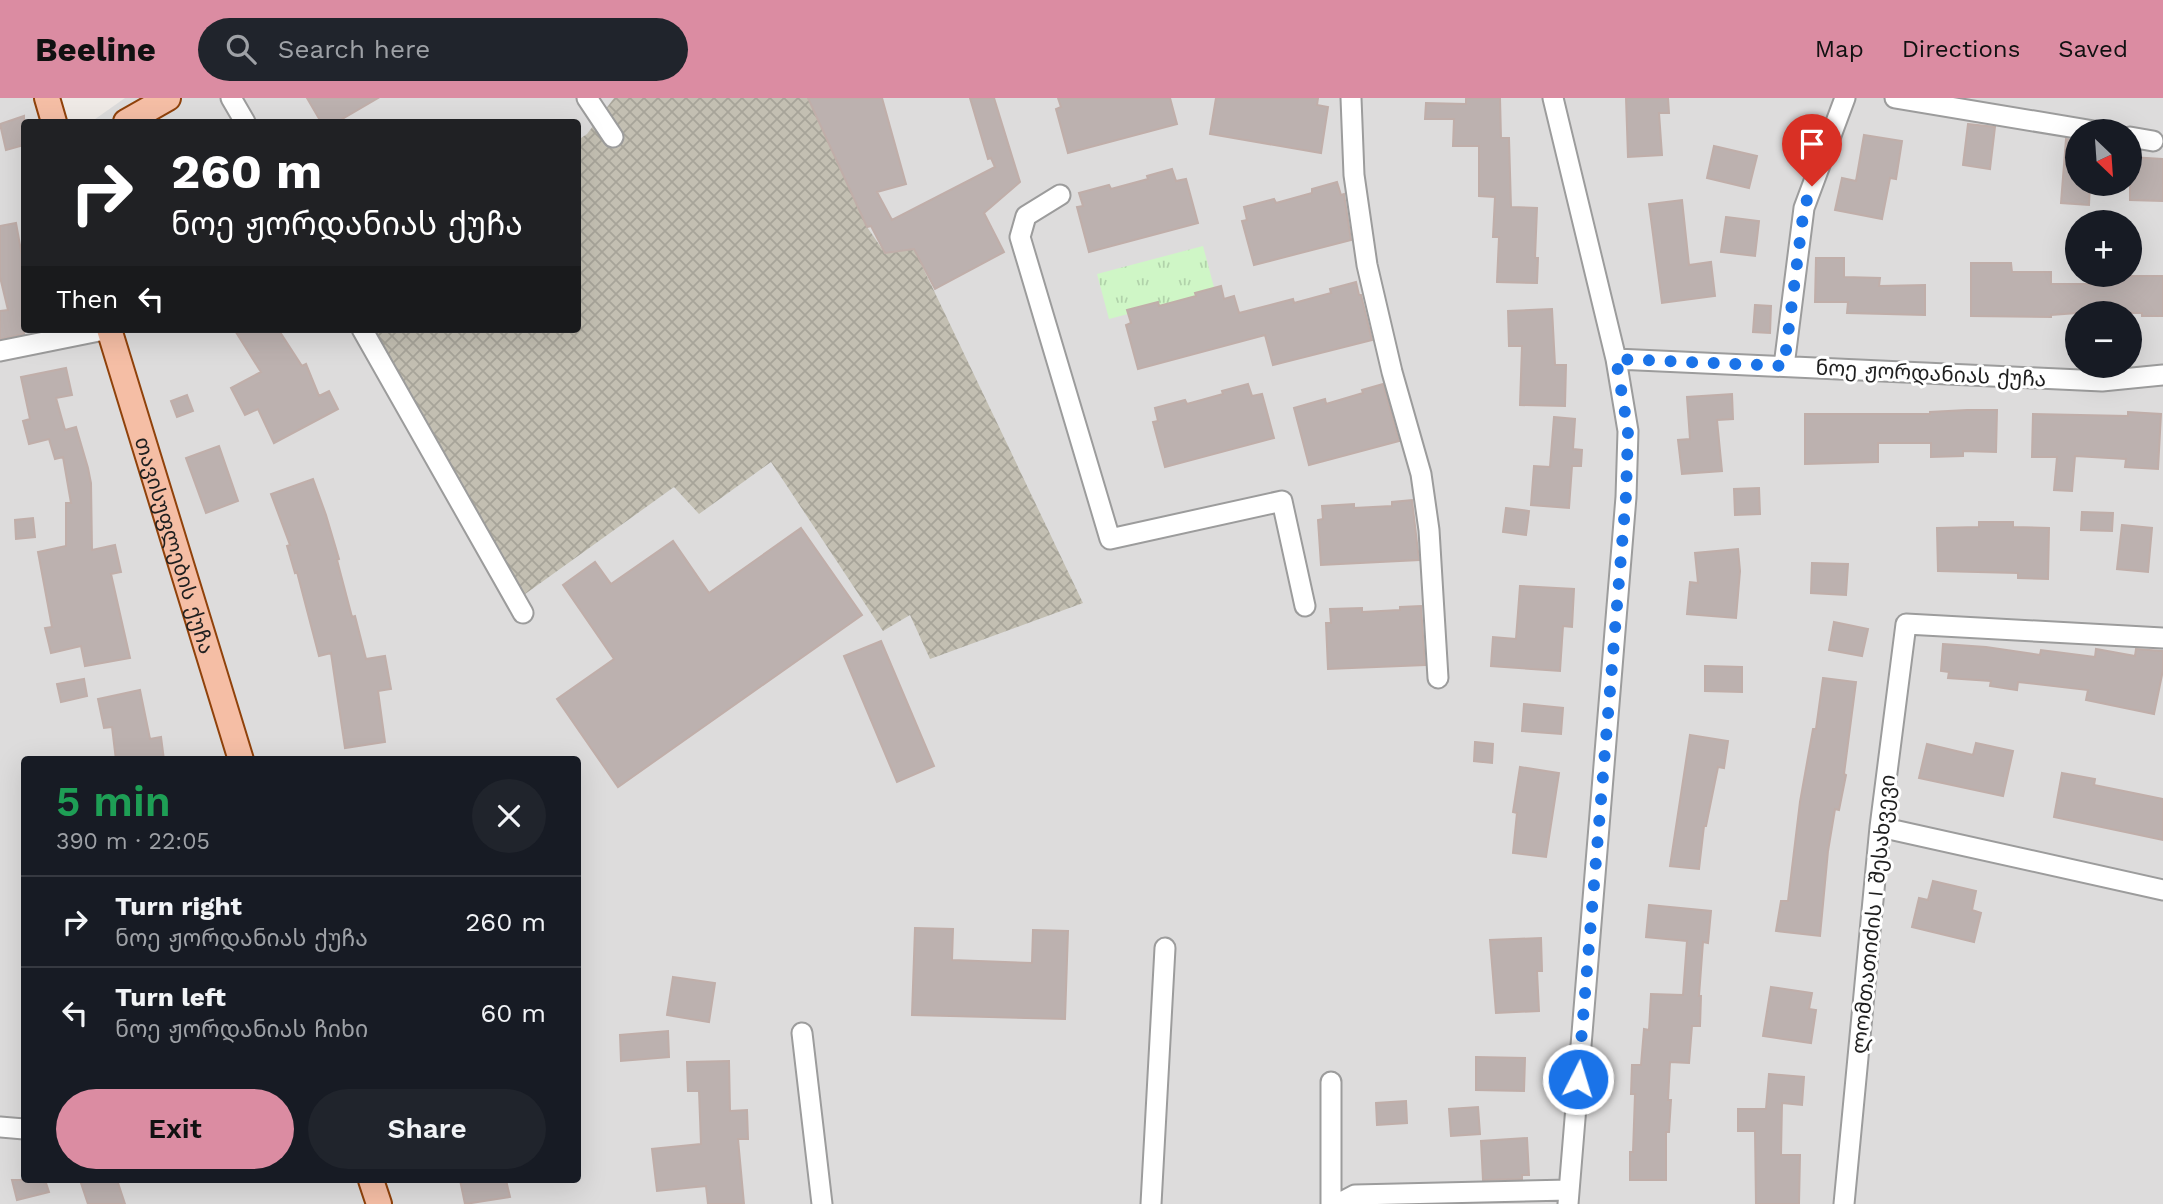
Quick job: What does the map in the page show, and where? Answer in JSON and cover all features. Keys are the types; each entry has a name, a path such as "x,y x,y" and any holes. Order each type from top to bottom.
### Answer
{"main road":[{"path":"47,98 53,119"},
{"path":"131,119 168,98"},
{"name":"თავისუფლების ქუჩა","path":"110,333 241,756"},
{"path":"372,1183 379,1204"}],"street":[{"path":"231,98 243,119"},
{"path":"587,98 613,137"},
{"path":"1351,98 1354,175 1367,265 1392,372 1421,474 1429,530 1438,678"},
{"path":"1338,1204 1356,1195 1569,1197 1626,496 1628,431 1616,359 1553,98"},
{"path":"1784,366 1804,208 1845,98"},
{"path":"1895,98 2065,126"},
{"path":"2142,139 2153,141"},
{"path":"1060,195 1026,216 1020,237 1110,539 1282,501 1305,606"},
{"path":"0,351 89,333"},
{"path":"364,333 523,612"},
{"name":"ნოე ჟორდანიას ქუჩა","path":"1616,359 2102,381 2163,375"},
{"name":"ლომთათიძის I შესახვევი","path":"1844,1204 1880,827 1906,624 2163,638"},
{"path":"1880,827 2163,890"},
{"path":"1152,1204 1165,948"},
{"path":"802,1033 822,1204"},
{"path":"1331,1082 1331,1204"},
{"path":"0,1127 21,1129"}],"shaded area":[{"path":"0,98 36,98 43,119 21,119 21,333 581,333 581,119 95,119 125,98 2163,98 2163,1204 0,1204"},
{"path":"614,98 808,98 867,227 885,253 914,249 1083,603 930,659 910,615 883,631 771,462 699,514 674,487 521,597 374,333 581,333 581,138"}],"green space":[{"path":"1203,246 1215,291 1109,319 1097,274"}],"building":[{"path":"307,98 378,98 342,119 319,119"},
{"path":"808,98 882,98 906,184 877,192 892,220 995,167 991,158 988,159 970,98 994,98 1020,182 984,213 1004,252 935,289 914,249 885,253 871,226 867,227"},
{"path":"1058,98 1170,98 1177,124 1068,153 1056,109 1061,107"},
{"path":"1216,98 1318,98 1317,105 1328,107 1321,153 1210,134"},
{"path":"1466,98 1500,98 1501,138 1509,138 1511,207 1537,208 1537,283 1497,282 1499,237 1493,237 1495,197 1479,196 1479,146 1453,146 1454,119 1425,119 1426,103 1466,104"},
{"path":"1626,98 1668,98 1669,113 1659,113 1662,155 1628,157"},
{"path":"24,116 24,119 21,119 21,146 6,150 0,124"},
{"path":"1968,124 1995,127 1990,169 1963,165"},
{"path":"1864,135 1902,141 1896,179 1890,178 1882,219 1835,210 1842,178 1856,181"},
{"path":"1714,146 1757,156 1749,188 1707,178"},
{"path":"2065,152 2065,196 2089,196 2089,205 2061,203"},
{"path":"2142,158 2163,159 2163,201 2130,200 2130,196 2142,196"},
{"path":"1172,169 1176,181 1186,179 1198,223 1089,252 1077,207 1083,206 1079,193 1109,185 1111,189"},
{"path":"1337,182 1341,195 1344,194 1351,240 1254,265 1242,221 1247,220 1244,207 1274,199 1276,203 1312,193 1312,189"},
{"path":"1682,200 1689,265 1711,262 1715,296 1662,303 1649,204"},
{"path":"1726,217 1759,221 1755,256 1721,252"},
{"path":"16,223 21,250 21,333 24,334 0,339 0,311 8,310 0,277 0,226"},
{"path":"1816,258 1844,258 1844,277 1880,278 1879,286 1925,285 1925,315 1847,313 1848,302 1815,302"},
{"path":"1971,263 2011,263 2012,272 2051,272 2051,284 2065,284 2065,287 2142,287 2142,276 2163,276 2163,316 2142,316 2142,301 2065,301 2065,314 2051,317 1971,316"},
{"path":"1356,282 1372,340 1273,365 1265,335 1138,369 1126,325 1131,323 1127,310 1158,302 1159,306 1221,286 1224,299 1234,296 1239,313 1293,299 1294,303 1331,293 1330,289"},
{"path":"1755,305 1771,306 1770,333 1753,332"},
{"path":"1552,309 1555,365 1566,365 1565,406 1520,405 1522,346 1509,346 1508,311"},
{"path":"237,333 281,333 302,366 306,364 319,396 329,391 338,409 274,443 258,409 245,415 231,388 261,372"},
{"path":"66,368 72,395 56,398 65,430 76,427 88,468 91,483 92,550 115,545 121,572 111,574 130,658 85,666 81,646 51,653 45,628 52,627 38,552 66,546 66,503 71,503 63,457 55,459 49,439 29,444 23,421 30,419 21,377"},
{"path":"1248,384 1252,396 1262,394 1274,438 1165,467 1153,422 1158,421 1155,408 1185,400 1187,404"},
{"path":"1383,384 1399,441 1309,465 1294,408 1325,399 1326,404"},
{"path":"1732,394 1733,419 1717,420 1722,471 1682,474 1678,440 1690,439 1687,397"},
{"path":"187,395 193,411 177,417 171,401"},
{"path":"1997,410 1996,452 1963,451 1963,456 1931,457 1931,443 1878,443 1878,462 1805,464 1805,414 1930,414"},
{"path":"2128,412 2161,414 2158,469 2125,467 2126,459 2075,456 2072,491 2054,490 2057,457 2032,457 2033,414 2128,416"},
{"path":"1554,417 1575,419 1573,449 1582,450 1581,466 1572,466 1569,508 1531,505 1534,466 1550,467"},
{"path":"219,446 238,501 206,513 186,458"},
{"path":"313,479 339,559 337,560 352,617 355,616 366,659 385,656 391,689 378,691 385,742 345,748 331,653 319,656 297,572 295,573 287,546 290,545 271,494"},
{"path":"1759,488 1760,514 1735,515 1734,489"},
{"path":"1412,500 1419,560 1321,565 1318,520 1323,519 1322,506 1392,506 1392,502"},
{"path":"1506,508 1529,511 1526,535 1503,532"},
{"path":"2082,512 2113,513 2112,531 2081,530"},
{"path":"33,518 35,537 16,539 15,520"},
{"path":"1979,522 2013,522 2013,527 2049,528 2048,579 2018,578 2018,573 1938,571 1937,528 1979,527"},
{"path":"2122,525 2152,528 2148,572 2117,569"},
{"path":"801,528 862,615 618,787 557,699 614,659 563,585 595,562 611,584 673,541 709,593"},
{"path":"1738,549 1740,571 1736,618 1687,614 1690,582 1698,583 1695,553"},
{"path":"1812,563 1848,564 1846,595 1811,593"},
{"path":"1520,586 1574,589 1572,627 1563,626 1560,671 1491,666 1493,637 1516,639"},
{"path":"1421,606 1425,665 1328,669 1326,623 1331,623 1330,609 1362,608 1362,612"},
{"path":"1834,622 1868,629 1862,656 1829,650"},
{"path":"881,641 934,766 897,782 844,656"},
{"path":"1943,644 2040,655 2041,650 2095,657 2096,649 2135,656 2136,649 2163,651 2163,670 2154,714 2086,700 2088,690 2018,682 2017,690 1990,686 1991,681 1948,678 1949,672 1941,671"},
{"path":"1705,666 1742,667 1742,692 1705,691"},
{"path":"1823,678 1856,682 1846,775 1839,810 1835,809 1828,851 1820,936 1776,931 1781,901 1788,901 1800,802 1813,729 1816,729"},
{"path":"84,679 87,696 61,702 57,684"},
{"path":"140,690 150,739 161,737 163,756 116,756 112,727 104,728 98,699"},
{"path":"1524,704 1563,708 1561,734 1522,731"},
{"path":"1690,735 1728,741 1724,768 1718,767 1704,826 1699,869 1670,866"},
{"path":"1475,742 1493,744 1492,763 1474,761"},
{"path":"1976,743 2013,751 2003,796 1919,778 1927,744 1973,755"},
{"path":"1520,767 1559,773 1546,857 1513,853 1517,813 1513,812"},
{"path":"2062,773 2095,779 2094,785 2163,799 2163,840 2054,817"},
{"path":"1933,881 1976,891 1972,910 1981,913 1974,942 1912,927 1919,898 1928,900"},
{"path":"1649,905 1711,911 1708,943 1703,942 1700,1026 1692,1026 1689,1063 1670,1062 1668,1100 1671,1100 1669,1132 1666,1132 1666,1180 1630,1180 1635,1094 1631,1094 1632,1065 1641,1065 1644,1029 1649,1030 1651,994 1683,995 1687,941 1646,937"},
{"path":"915,928 953,929 952,960 1032,963 1033,930 1068,931 1065,1019 912,1015"},
{"path":"1541,938 1542,971 1537,971 1539,1011 1496,1013 1490,940"},
{"path":"673,977 715,983 709,1022 667,1015"},
{"path":"1771,987 1812,993 1809,1009 1816,1010 1811,1043 1763,1036"},
{"path":"668,1031 669,1057 621,1061 620,1035"},
{"path":"1476,1057 1525,1058 1524,1091 1476,1090"},
{"path":"729,1061 730,1111 747,1110 748,1139 738,1139 744,1204 708,1204 706,1186 657,1191 652,1149 701,1144 699,1091 688,1091 687,1062"},
{"path":"1769,1074 1804,1077 1802,1105 1782,1103 1781,1155 1800,1155 1799,1204 1756,1204 1755,1131 1738,1131 1738,1109 1766,1109"},
{"path":"1406,1101 1407,1123 1377,1125 1376,1103"},
{"path":"1478,1107 1480,1134 1451,1136 1449,1109"},
{"path":"1527,1138 1529,1175 1522,1175 1522,1179 1483,1180 1481,1141"},
{"path":"12,1180 21,1180 21,1183 46,1183 49,1192 17,1200"},
{"path":"81,1183 118,1183 125,1204 88,1204"},
{"path":"461,1183 507,1183 510,1197 465,1204"}],"route":[{"path":"1578,1079 1626,496 1628,431 1616,359 1784,366 1804,208 1812,186"}]}
